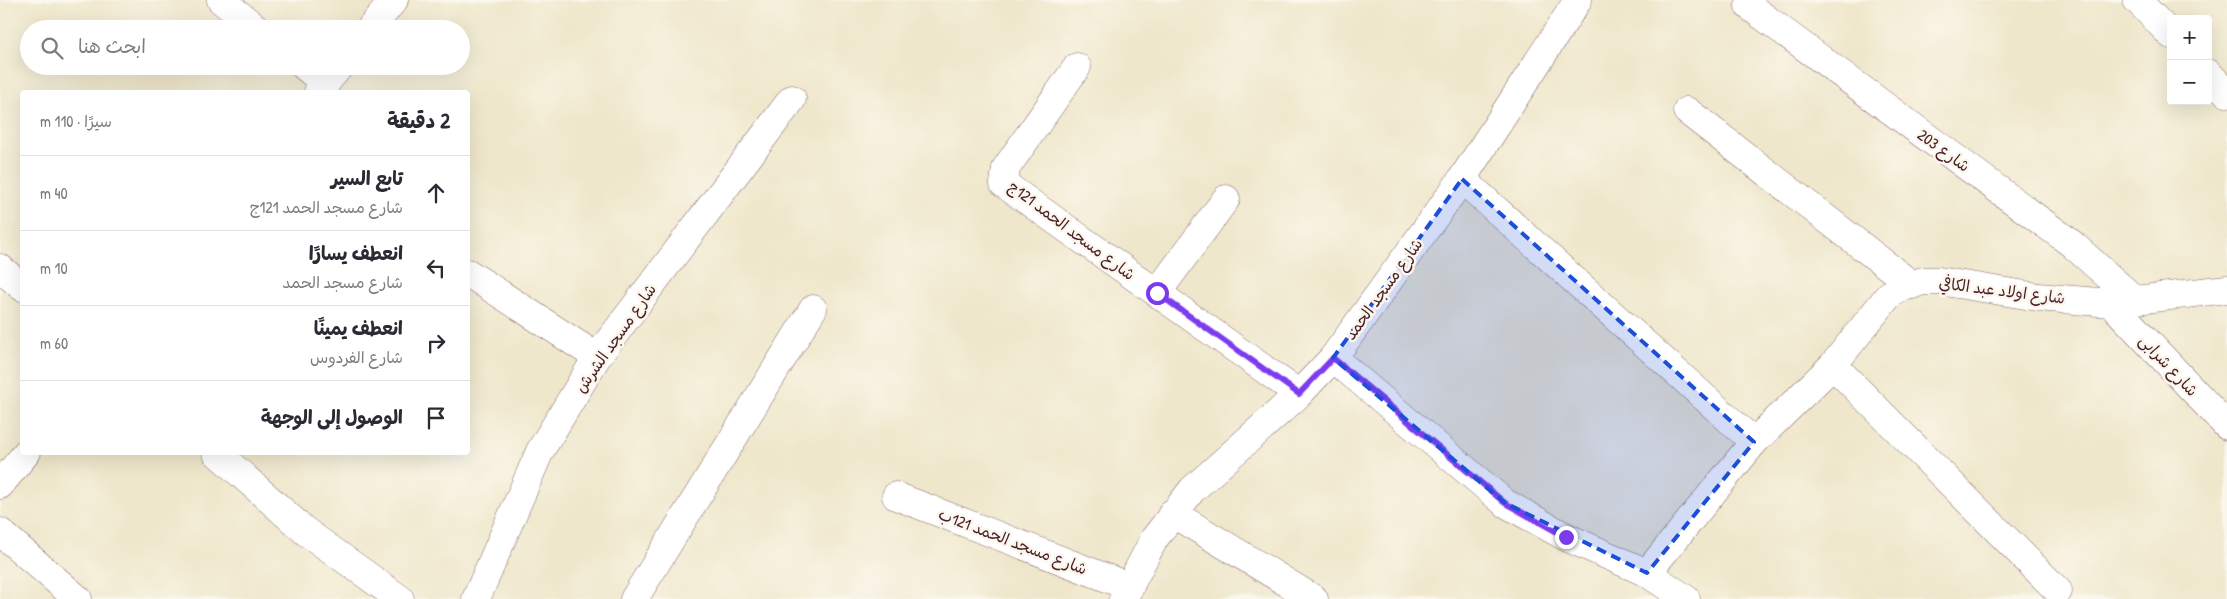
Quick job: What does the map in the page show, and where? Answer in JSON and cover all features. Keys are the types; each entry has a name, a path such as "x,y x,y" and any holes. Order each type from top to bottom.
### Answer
{"street":[{"path":"221,0 246,20"},
{"path":"377,20 394,0"},
{"name":"شارع مسجد الحمد","path":"1126,593 1154,539 1172,513 1192,490 1299,394 1333,358 1462,179 1578,0"},
{"path":"2137,0 2167,31"},
{"name":"شارع 203","path":"1749,6 2072,244 2123,302"},
{"name":"شارع مسجد الحمد 121ج","path":"1078,67 1006,168 1004,184 1299,394"},
{"path":"2212,77 2227,93"},
{"name":"شارع مسجد الشرش","path":"483,597 540,451 597,357 792,99"},
{"path":"1687,111 1912,284"},
{"path":"1462,179 1754,442"},
{"path":"1157,293 1226,200"},
{"path":"0,268 20,285"},
{"path":"470,274 597,357"},
{"name":"شارع اولاد عبد الكافي","path":"1647,573 1754,442 1833,365 1889,296 1903,287 1923,281 1940,281 2038,296 2123,302 2227,289"},
{"name":"شارع شرابى","path":"2123,302 2227,426"},
{"path":"634,599 813,309"},
{"path":"1333,358 1505,503 1566,537 1647,573 1686,599"},
{"path":"1833,365 2058,591"},
{"path":"0,485 25,455"},
{"path":"219,455 305,531 400,599"},
{"name":"شارع مسجد الحمد 121ب","path":"896,496 1126,593"},
{"path":"1172,513 1314,599"},
{"path":"0,532 78,599"}],"highlighted area":[{"path":"1462,179 1754,442 1647,573 1505,503 1333,358"}],"route":[{"path":"1157,293 1299,394 1333,358 1505,503 1566,537"}]}
